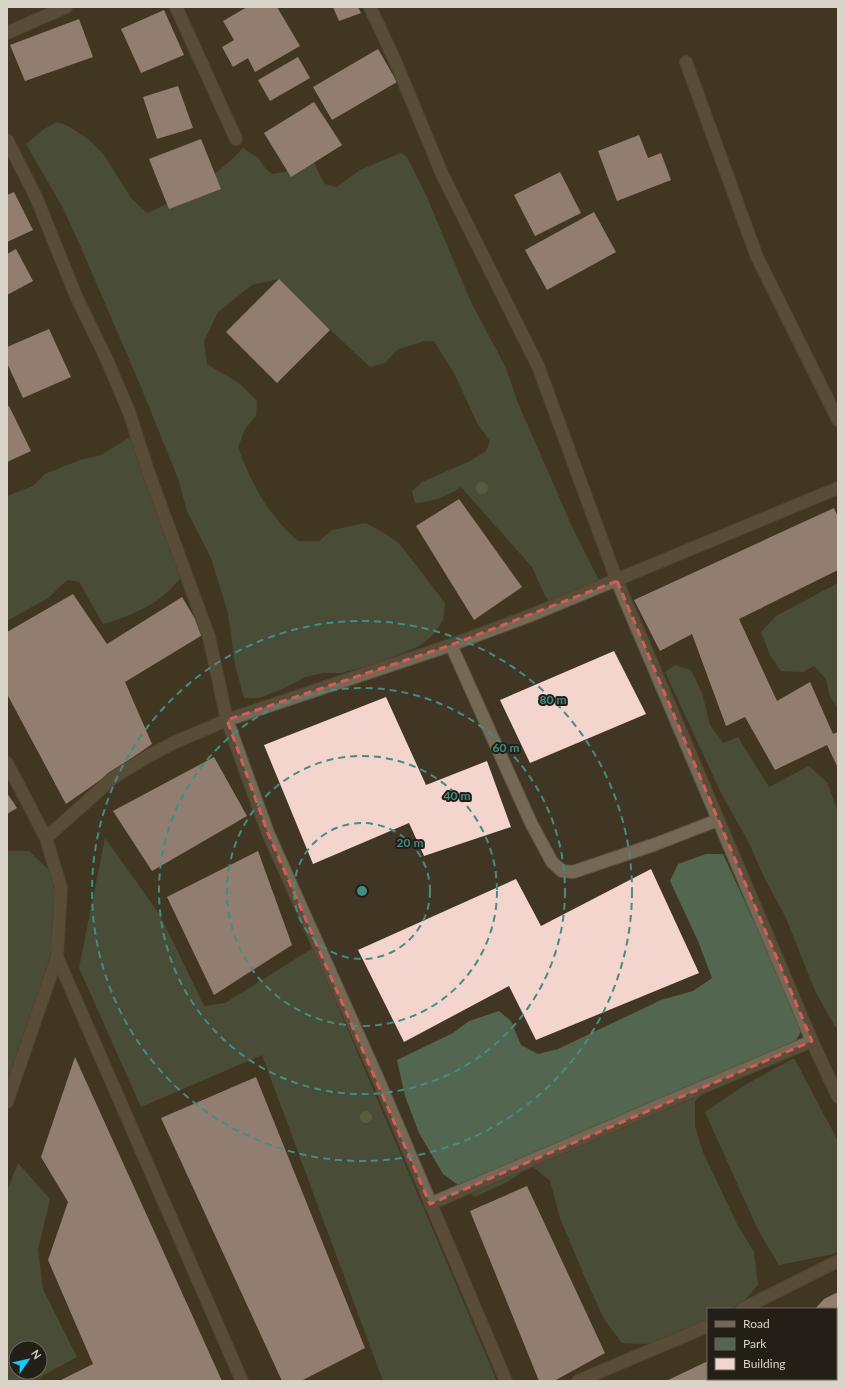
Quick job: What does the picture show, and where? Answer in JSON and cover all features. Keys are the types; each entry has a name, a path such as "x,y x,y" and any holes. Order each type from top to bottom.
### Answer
{"street":[{"path":"7,33 66,7"},
{"path":"176,7 236,139"},
{"path":"370,7 396,63 442,174 538,366 617,581 812,1042 838,1097"},
{"path":"686,62 757,258 779,305 838,420"},
{"path":"7,140 36,197 76,296 107,360 129,412 150,478 209,637 227,720 268,833 356,1028 506,1381"},
{"path":"46,838 113,778 145,758 227,720 451,645 529,616 617,581 838,488"},
{"path":"451,645 531,823 552,862 562,871 573,872 656,844 718,820"},
{"path":"7,762 46,838 61,888 57,957 7,1102"},
{"path":"57,957 242,1381"},
{"path":"430,1204 812,1042"},
{"path":"744,1308 838,1261"},
{"path":"578,1381 707,1326"}],"highlighted area":[{"path":"617,581 812,1041 430,1204 268,833 227,720 451,645"}],"green space":[{"path":"57,122 70,127 88,139 104,155 131,198 147,213 185,194 211,177 234,158 243,148 258,158 266,169 272,174 285,172 309,154 325,184 337,187 360,170 401,153 407,157 426,195 471,302 506,368 518,403 573,529 599,580 586,592 552,604 545,596 532,567 461,487 450,494 439,498 415,503 412,491 422,482 470,461 486,451 490,441 477,423 455,375 434,341 424,341 397,350 385,363 370,367 292,294 279,279 252,285 218,312 204,341 207,364 239,383 257,401 256,416 245,429 238,448 262,499 277,520 298,541 319,541 332,530 365,523 381,531 399,543 445,603 443,620 434,634 421,645 380,663 340,673 323,673 305,677 283,689 259,698 244,698 235,665 228,613 211,558 187,511 179,481 141,387 83,252 63,208 26,144 44,129"},
{"path":"132,436 185,574 170,590 155,602 130,615 103,624 79,582 67,580 48,598 7,621 7,496 33,486 45,474 80,460 101,455"},
{"path":"838,583 838,709 830,696 826,679 814,666 803,672 781,671 770,655 761,632 776,616"},
{"path":"675,665 691,670 702,693 710,725 723,743 738,737 769,787 809,766 827,782 838,811 838,1029 834,1025 815,991 786,918 764,877 749,843 722,795 665,672"},
{"path":"105,838 160,915 204,1006 225,1003 313,948 497,1381 383,1381 262,1055 141,1107 79,968"},
{"path":"7,851 29,851 55,876 59,916 40,1003 7,1097"},
{"path":"706,854 723,854 803,1028 790,1051 718,1079 695,1101 695,1127 703,1152 737,1224 754,1252 758,1285 742,1303 737,1306 726,1308 707,1308 707,1324 686,1335 657,1343 622,1343 604,1319 586,1280 560,1218 550,1181 532,1166 507,1182 475,1197 443,1174 419,1133 405,1096 397,1060 453,1033 469,1021 499,1011 511,1021 521,1045 538,1054 558,1049 661,1000 693,991 712,978 698,941 670,881 678,864"},
{"path":"794,1058 838,1141 838,1251 834,1254 779,1265 758,1230 705,1112 745,1085"},
{"path":"18,1163 50,1199 38,1250 43,1289 77,1357 48,1373 48,1340 8,1340 8,1380 35,1380 7,1381 7,1191"}],"building":[{"path":"247,7 277,7 300,46 255,72 248,58 233,67 222,47 234,40 223,21"},
{"path":"333,7 358,7 361,13 339,21"},
{"path":"164,10 184,55 141,73 121,29"},
{"path":"79,19 93,57 25,81 10,45"},
{"path":"378,49 397,82 332,120 313,87"},
{"path":"298,57 310,78 270,101 258,80"},
{"path":"178,86 193,128 157,139 143,97"},
{"path":"314,102 342,145 291,177 264,133"},
{"path":"639,135 648,158 661,153 671,180 617,201 598,151"},
{"path":"201,139 221,189 169,209 149,159"},
{"path":"560,172 581,213 535,236 514,195"},
{"path":"14,192 33,230 7,242 7,195"},
{"path":"594,212 616,252 547,290 525,250"},
{"path":"16,249 33,281 7,295 7,254"},
{"path":"279,279 330,330 277,383 226,332"},
{"path":"49,329 71,377 23,398 7,363 7,347"},
{"path":"9,406 31,451 7,462 7,407"},
{"path":"459,499 522,587 474,620 416,526"},
{"path":"834,508 838,517 838,570 739,619 777,701 810,682 833,734 838,732 838,768 827,745 775,770 745,717 726,726 692,634 660,651 634,600"},
{"path":"73,594 107,644 182,597 204,634 125,682 152,744 66,804 7,694 7,632"},
{"path":"614,651 646,714 530,763 500,700"},
{"path":"386,697 426,785 487,761 511,827 424,856 409,823 313,864 264,745"},
{"path":"214,757 247,816 152,871 113,811"},
{"path":"7,793 17,808 7,814"},
{"path":"258,851 292,945 214,995 167,897"},
{"path":"651,869 699,973 536,1040 509,986 404,1042 358,950 516,879 541,926"},
{"path":"75,1057 222,1381 59,1381 93,1364 48,1260 68,1202 41,1157"},
{"path":"256,1077 365,1348 301,1381 282,1381 161,1118"},
{"path":"527,1186 605,1353 554,1381 539,1381 470,1211"},
{"path":"838,1292 838,1375 837,1308 816,1308 824,1299"},
{"path":"707,1361 707,1380 820,1381 666,1381"}]}
